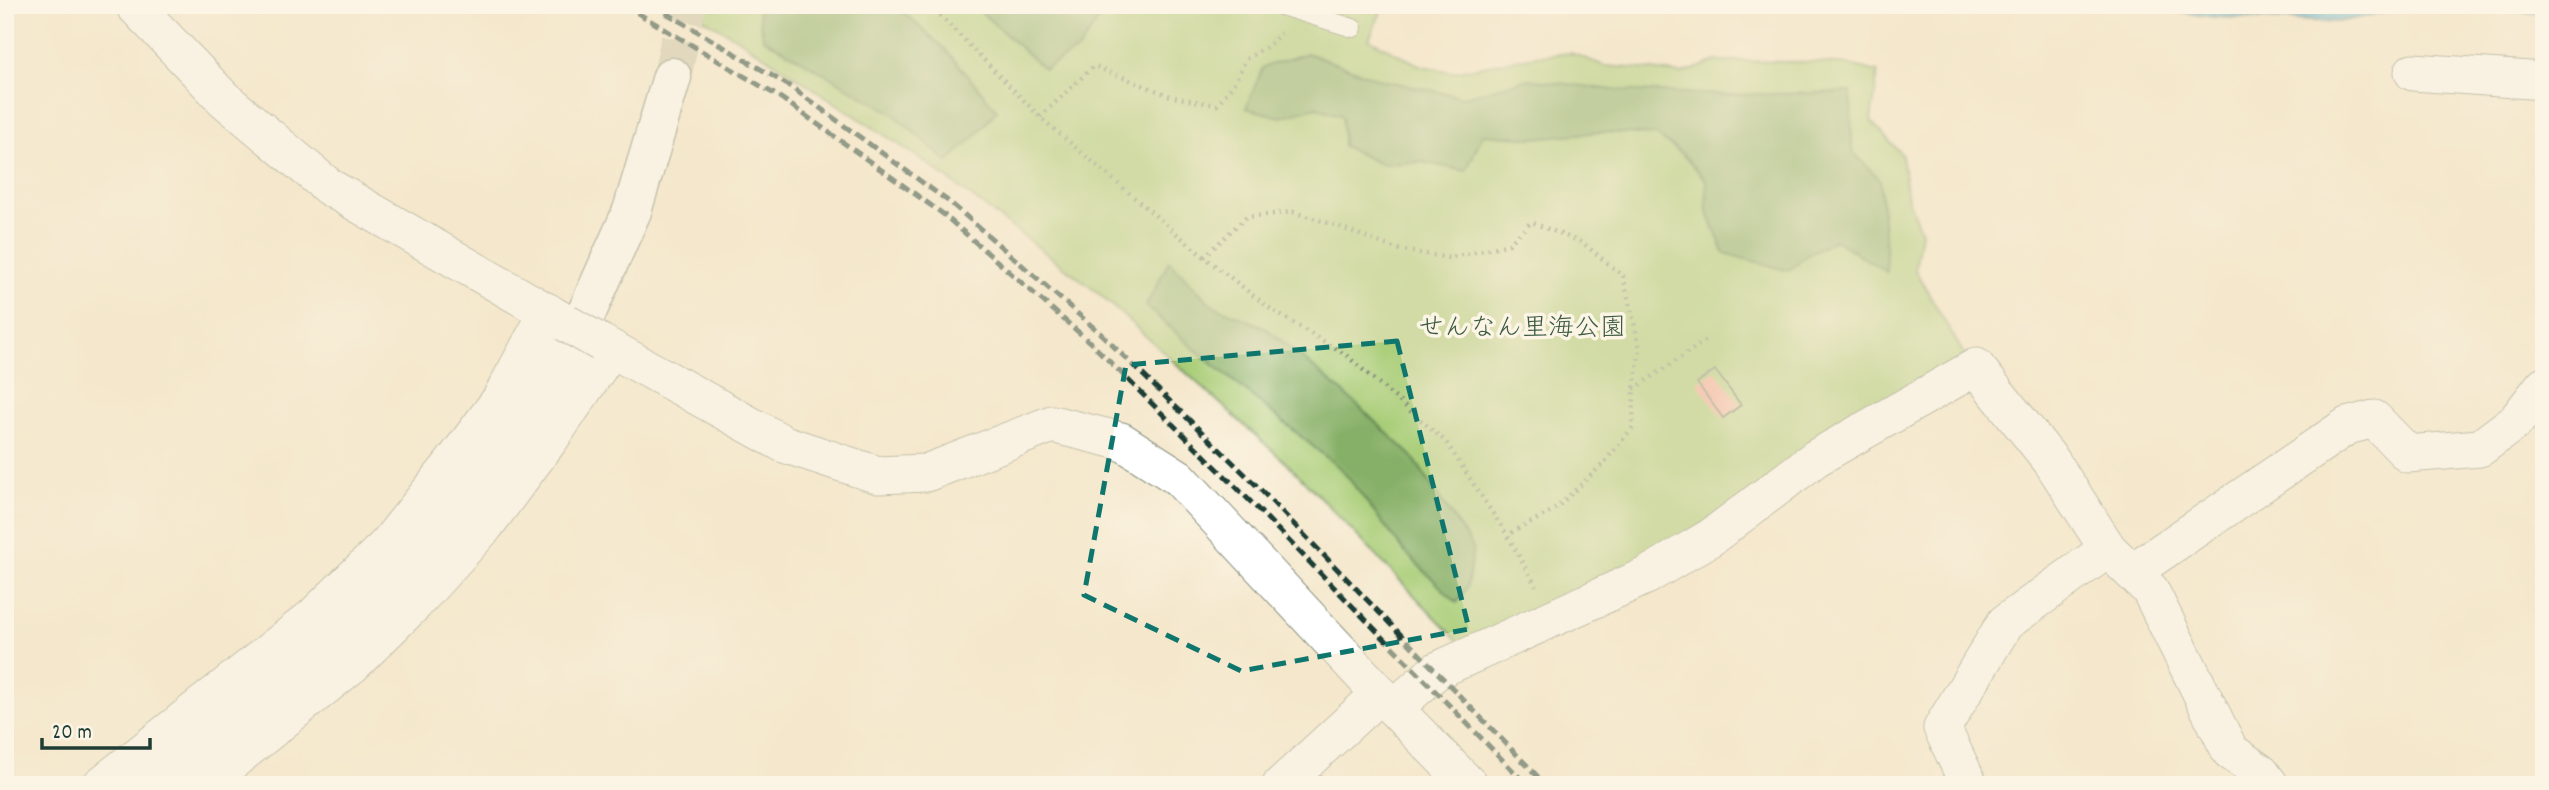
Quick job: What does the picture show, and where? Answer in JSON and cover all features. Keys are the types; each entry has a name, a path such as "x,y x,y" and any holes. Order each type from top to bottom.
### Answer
{"street":[{"path":"134,5 224,99 329,187 606,346 784,444 878,475 926,473 1052,424 1121,441 1180,478 1387,701 1469,785"},
{"path":"2413,72 2544,81"},
{"path":"155,785 336,639 430,545 508,444 571,348 632,211 672,77"},
{"path":"102,785 313,617 387,545 500,400 557,317"},
{"path":"203,785 353,664 415,603 485,526 550,439 606,346"},
{"path":"1282,785 1387,701 1436,671 1646,576 1710,538 1816,458 1976,367 2052,462 2120,560 2150,590 2230,751 2261,773 2270,785"},
{"path":"1969,785 1942,728 2005,623 2120,560 2347,426 2374,419 2408,454 2480,448 2516,421 2544,384"}],"lane":[{"path":"1278,5 1353,28"}],"path":[{"path":"930,5 1040,117 1204,257 1272,310 1346,355 1446,442 1507,535 1554,617"},
{"path":"1040,117 1094,66 1173,97 1217,105 1235,82 1246,59 1268,46 1301,13"},
{"path":"1204,257 1246,216 1293,212 1396,249 1449,258 1509,244 1531,222 1583,243 1623,276 1640,348 1633,389 1633,427 1603,464 1554,510 1507,535"},
{"path":"1633,389 1708,339"}],"highlighted area":[{"path":"1397,341 1469,629 1241,671 1084,595 1126,365"}],"green space":[{"name":"せんなん里海公園","path":"680,5 1384,5 1369,39 1419,65 1452,72 1535,56 1571,53 1605,66 1682,74 1716,61 1812,62 1850,65 1878,72 1871,121 1902,155 1908,200 1921,232 1915,270 1965,356 1670,545 1461,644 1294,470 1097,292 927,163 740,40"},
{"path":"757,5 895,5 945,49 997,110 948,162 892,113 763,38"},
{"path":"973,5 1108,5 1079,49 1044,69"},
{"path":"1307,53 1382,80 1464,97 1528,79 1614,90 1727,95 1851,92 1852,151 1880,180 1887,272 1835,240 1807,255 1789,271 1724,253 1707,211 1706,180 1682,154 1656,135 1601,132 1533,138 1483,134 1466,171 1422,162 1380,164 1343,146 1342,116 1316,107 1281,117 1246,108 1263,67"},
{"path":"1169,261 1212,305 1266,328 1342,391 1412,456 1473,548 1467,587 1457,603 1404,551 1343,471 1146,306"}],"water":[{"path":"2124,5 2427,5 2338,22 2216,17"},
{"path":"2443,5 2544,5 2544,14"}],"building":[{"path":"1715,370 1741,405 1723,418 1697,383"}],"tunnel":[{"path":"672,77 687,5"}],"railway":[{"path":"624,5 781,98 943,214 1092,344 1246,497 1527,785"},
{"path":"653,5 791,87 952,204 1101,334 1256,485 1546,785"}]}
